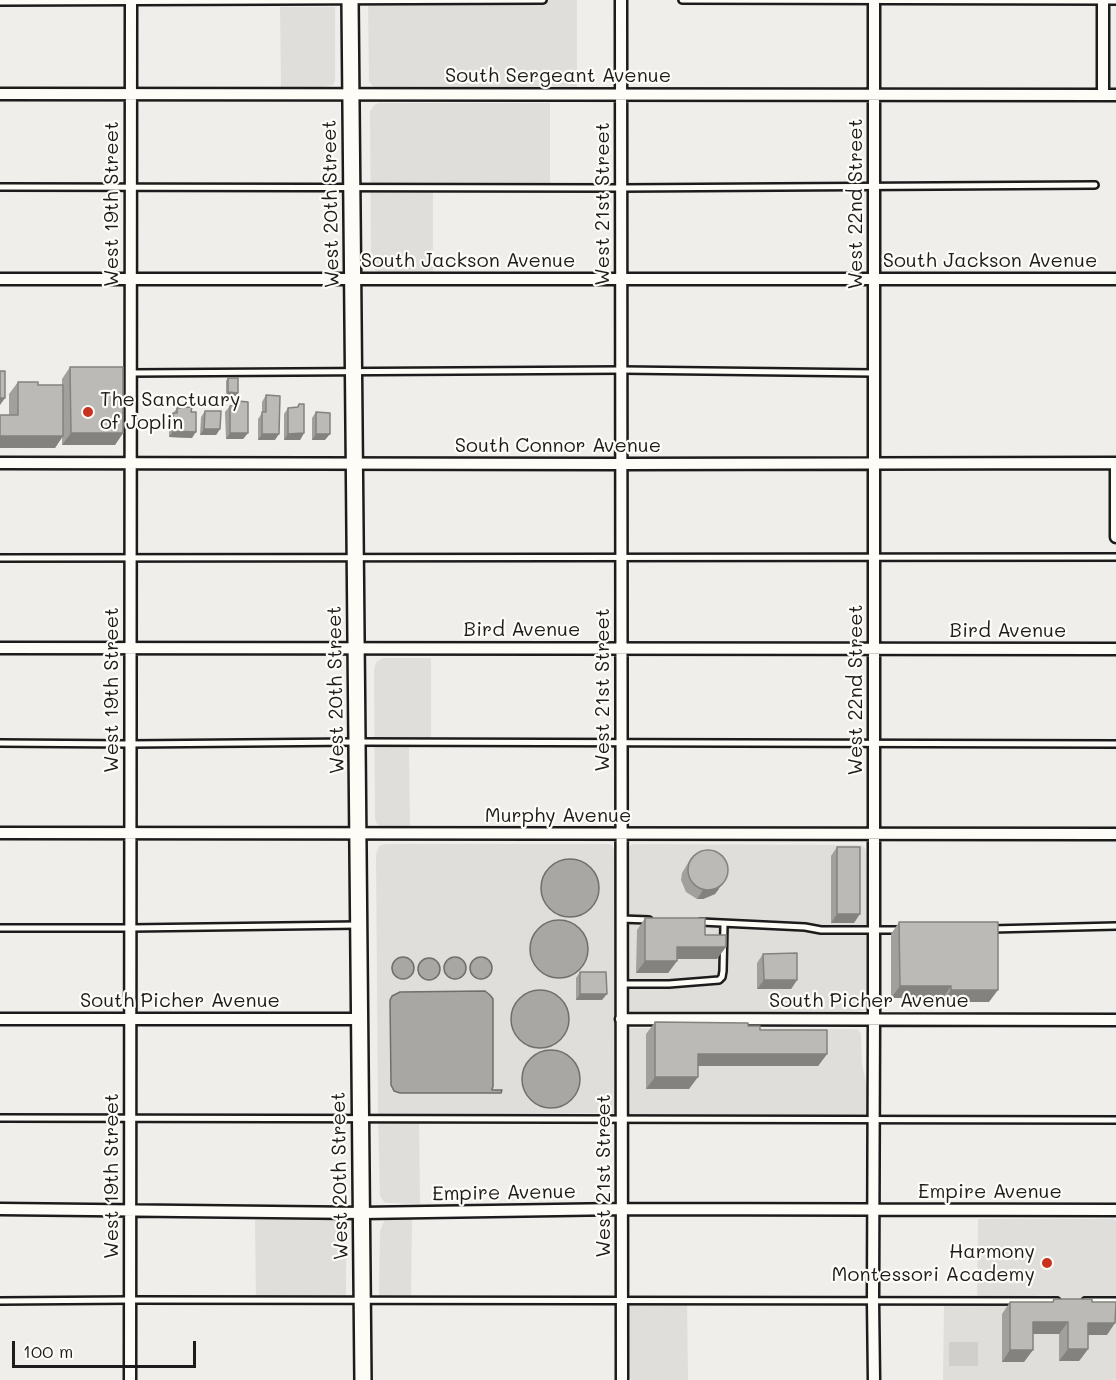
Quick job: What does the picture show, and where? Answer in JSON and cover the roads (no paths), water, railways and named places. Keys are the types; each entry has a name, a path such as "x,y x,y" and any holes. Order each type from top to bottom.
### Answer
{"main road":[{"name":"West 20th Street","path":"350,0 363,1380"}],"street":[{"name":"West 21st Street","path":"621,0 622,1380"},
{"name":"West 19th Street","path":"130,1 130,1380"},
{"name":"West 22nd Street","path":"874,1 874,1380"},
{"path":"1103,1 1103,95"},
{"name":"South Sergeant Avenue","path":"0,94 1116,95"},
{"name":"South Jackson Avenue","path":"0,279 1116,279"},
{"path":"1116,462 1116,537"},
{"name":"South Connor Avenue","path":"0,463 1116,462"},
{"name":"Bird Avenue","path":"0,648 1116,649"},
{"name":"Murphy Avenue","path":"0,833 1116,834"},
{"name":"South Picher Avenue","path":"0,1019 360,1019"},
{"name":"South Picher Avenue","path":"621,1019 1116,1020"},
{"name":"Empire Avenue","path":"0,1209 362,1213 621,1209 1116,1210"}],"lane":[{"path":"0,2 543,0"},
{"path":"682,0 1116,1"},
{"path":"0,187 621,188 1095,185"},
{"path":"130,373 622,369 874,373"},
{"path":"0,558 1116,557"},
{"path":"0,743 1116,744"},
{"path":"621,919 654,921"},
{"path":"699,922 805,927 821,930 909,930"},
{"path":"622,984 669,984 718,980 722,977 723,971 724,924"},
{"path":"0,928 359,925"},
{"path":"989,929 1116,926"},
{"path":"0,1118 1116,1120"},
{"path":"0,1301 1064,1301"},
{"path":"1074,1301 1116,1301"}],"place":[{"name":"The Sanctuary of Joplin","path":"88,412"},
{"name":"Harmony Montessori Academy","path":"1047,1263"}]}
